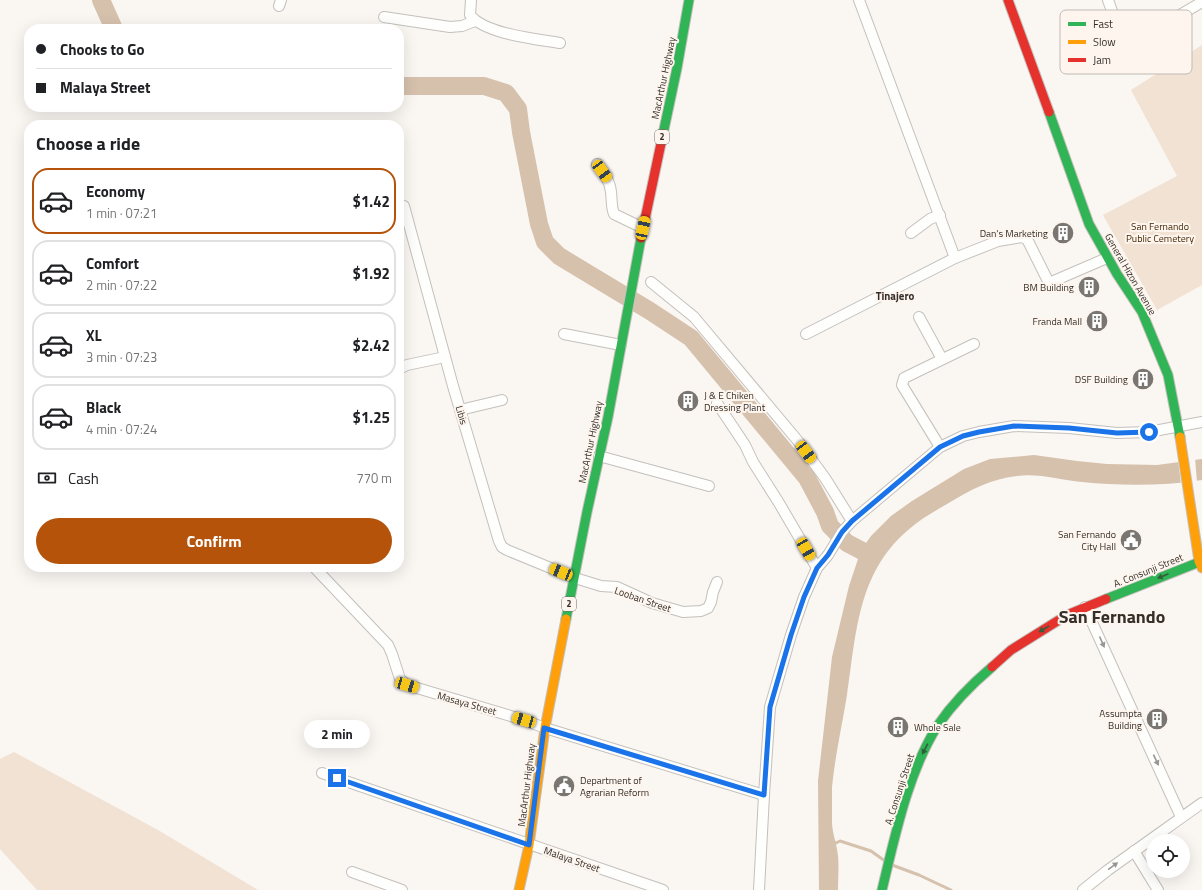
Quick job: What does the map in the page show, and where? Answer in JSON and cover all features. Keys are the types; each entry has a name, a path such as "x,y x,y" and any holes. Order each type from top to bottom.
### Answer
{"main road":[{"name":"MacArthur Highway","path":"519,890 529,845 544,728 608,417 634,274 677,68 689,0"},
{"name":"General Hizon Avenue","path":"1008,0 1089,224 1107,258 1142,312 1168,375 1184,454 1201,563"},
{"name":"A. Consunji Street","path":"882,890 889,860 914,775 923,753 938,726 958,699 976,680 1011,650 1067,615 1201,563"}],"street":[{"path":"471,0 470,15 475,21 483,26 521,37 560,43"},
{"path":"859,0 955,258"},
{"path":"1108,0 1112,10"},
{"path":"1188,5 1202,2"},
{"path":"384,17 450,27 462,26 475,21"},
{"path":"597,164 608,178 611,191 612,210 614,214 643,228"},
{"name":"Libis","path":"404,206 460,410 499,541 502,547 507,550 575,578"},
{"path":"911,233 930,219 940,215"},
{"path":"806,334 955,258 998,241 1022,237 1027,239 1049,283 1107,258"},
{"path":"651,282 694,317 798,441 826,478 851,522"},
{"path":"919,317 942,359"},
{"path":"564,334 621,345"},
{"path":"940,447 902,385 902,382 904,378 974,344"},
{"path":"404,366 445,357"},
{"path":"460,410 502,400"},
{"path":"717,403 745,445 753,462 817,568"},
{"path":"759,890 770,707 804,597 817,568 851,522 940,447 963,436 1014,426 1069,428 1117,433 1149,432 1202,422"},
{"path":"599,456 709,486"},
{"name":"Masaya Street","path":"319,572 388,645 400,679 407,685 764,795"},
{"name":"Looban Street","path":"575,578 601,586 617,587 652,603 683,612 701,611 708,608 717,582"},
{"path":"1085,607 1181,817"},
{"name":"Malaya Street","path":"322,773 663,890"},
{"path":"1083,890 1134,851 1202,803"},
{"path":"1134,851 1158,890"},
{"path":"352,872 402,890"}],"green space":[{"name":"San Fernando Public Cemetery","path":"1202,45 1202,285 1157,310 1103,215 1177,176 1131,90 1156,74 1192,74 1192,51"},
{"path":"14,752 158,830 258,890 37,890 0,849 0,759"}],"shaded area":[{"path":"1034,455 1107,464 1157,465 1202,459 1202,480 1127,485 1082,482 1033,475 1007,477 989,482 972,490 931,513 907,531 890,548 878,566 868,586 862,607 853,651 835,764 832,787 832,822 838,856 838,890 819,890 818,781 832,657 849,586 861,550 871,536 891,516 912,501 964,469 990,459"}],"pier":[{"path":"1195,458 1197,482 1181,484 1178,460"}],"waterway":[{"path":"101,0 112,24"},
{"path":"404,86 484,86 506,93 518,109 539,224 545,242 559,256 650,311 691,338 807,478 825,512 830,526 847,543 870,555"},
{"path":"833,842 836,843 840,841 871,851 885,861"},
{"path":"892,865 919,875 951,890"}],"traffic: fast":[{"path":"663,134 689,0"},
{"path":"1049,112 1089,224 1117,274 1142,312 1168,375 1180,437"},
{"path":"566,619 587,512 608,417 641,238"},
{"path":"1106,599 1202,561"},
{"path":"882,890 904,805 918,763 938,725 956,701 992,667"}],"traffic: slow":[{"path":"1180,437 1199,561 1202,568"},
{"path":"519,890 529,845 545,728 566,619"}],"traffic: jam":[{"path":"1008,0 1049,112"},
{"path":"641,238 663,134"},
{"path":"992,667 1011,650 1067,615 1106,599"}],"place":[{"name":"Dan's Marketing","path":"1063,233"},
{"name":"BM Building","path":"1089,287"},
{"name":"Franda Mall","path":"1097,321"},
{"name":"DSF Building","path":"1143,379"},
{"name":"J & E Chiken Dressing Plant","path":"688,401"},
{"name":"San Fernando City Hall","path":"1131,540"},
{"name":"Assumpta Building","path":"1157,719"},
{"name":"Whole Sale","path":"898,727"},
{"name":"Department of Agrarian Reform","path":"564,786"}],"district":[{"name":"Tinajero","path":"895,296"},
{"name":"San Fernando","path":"1112,617"}],"route":[{"path":"337,778 529,845 544,728 764,795 770,707 791,635 804,597 817,568 828,555 842,532 852,521 940,447 963,436 1014,426 1069,428 1117,433 1149,432"}]}
